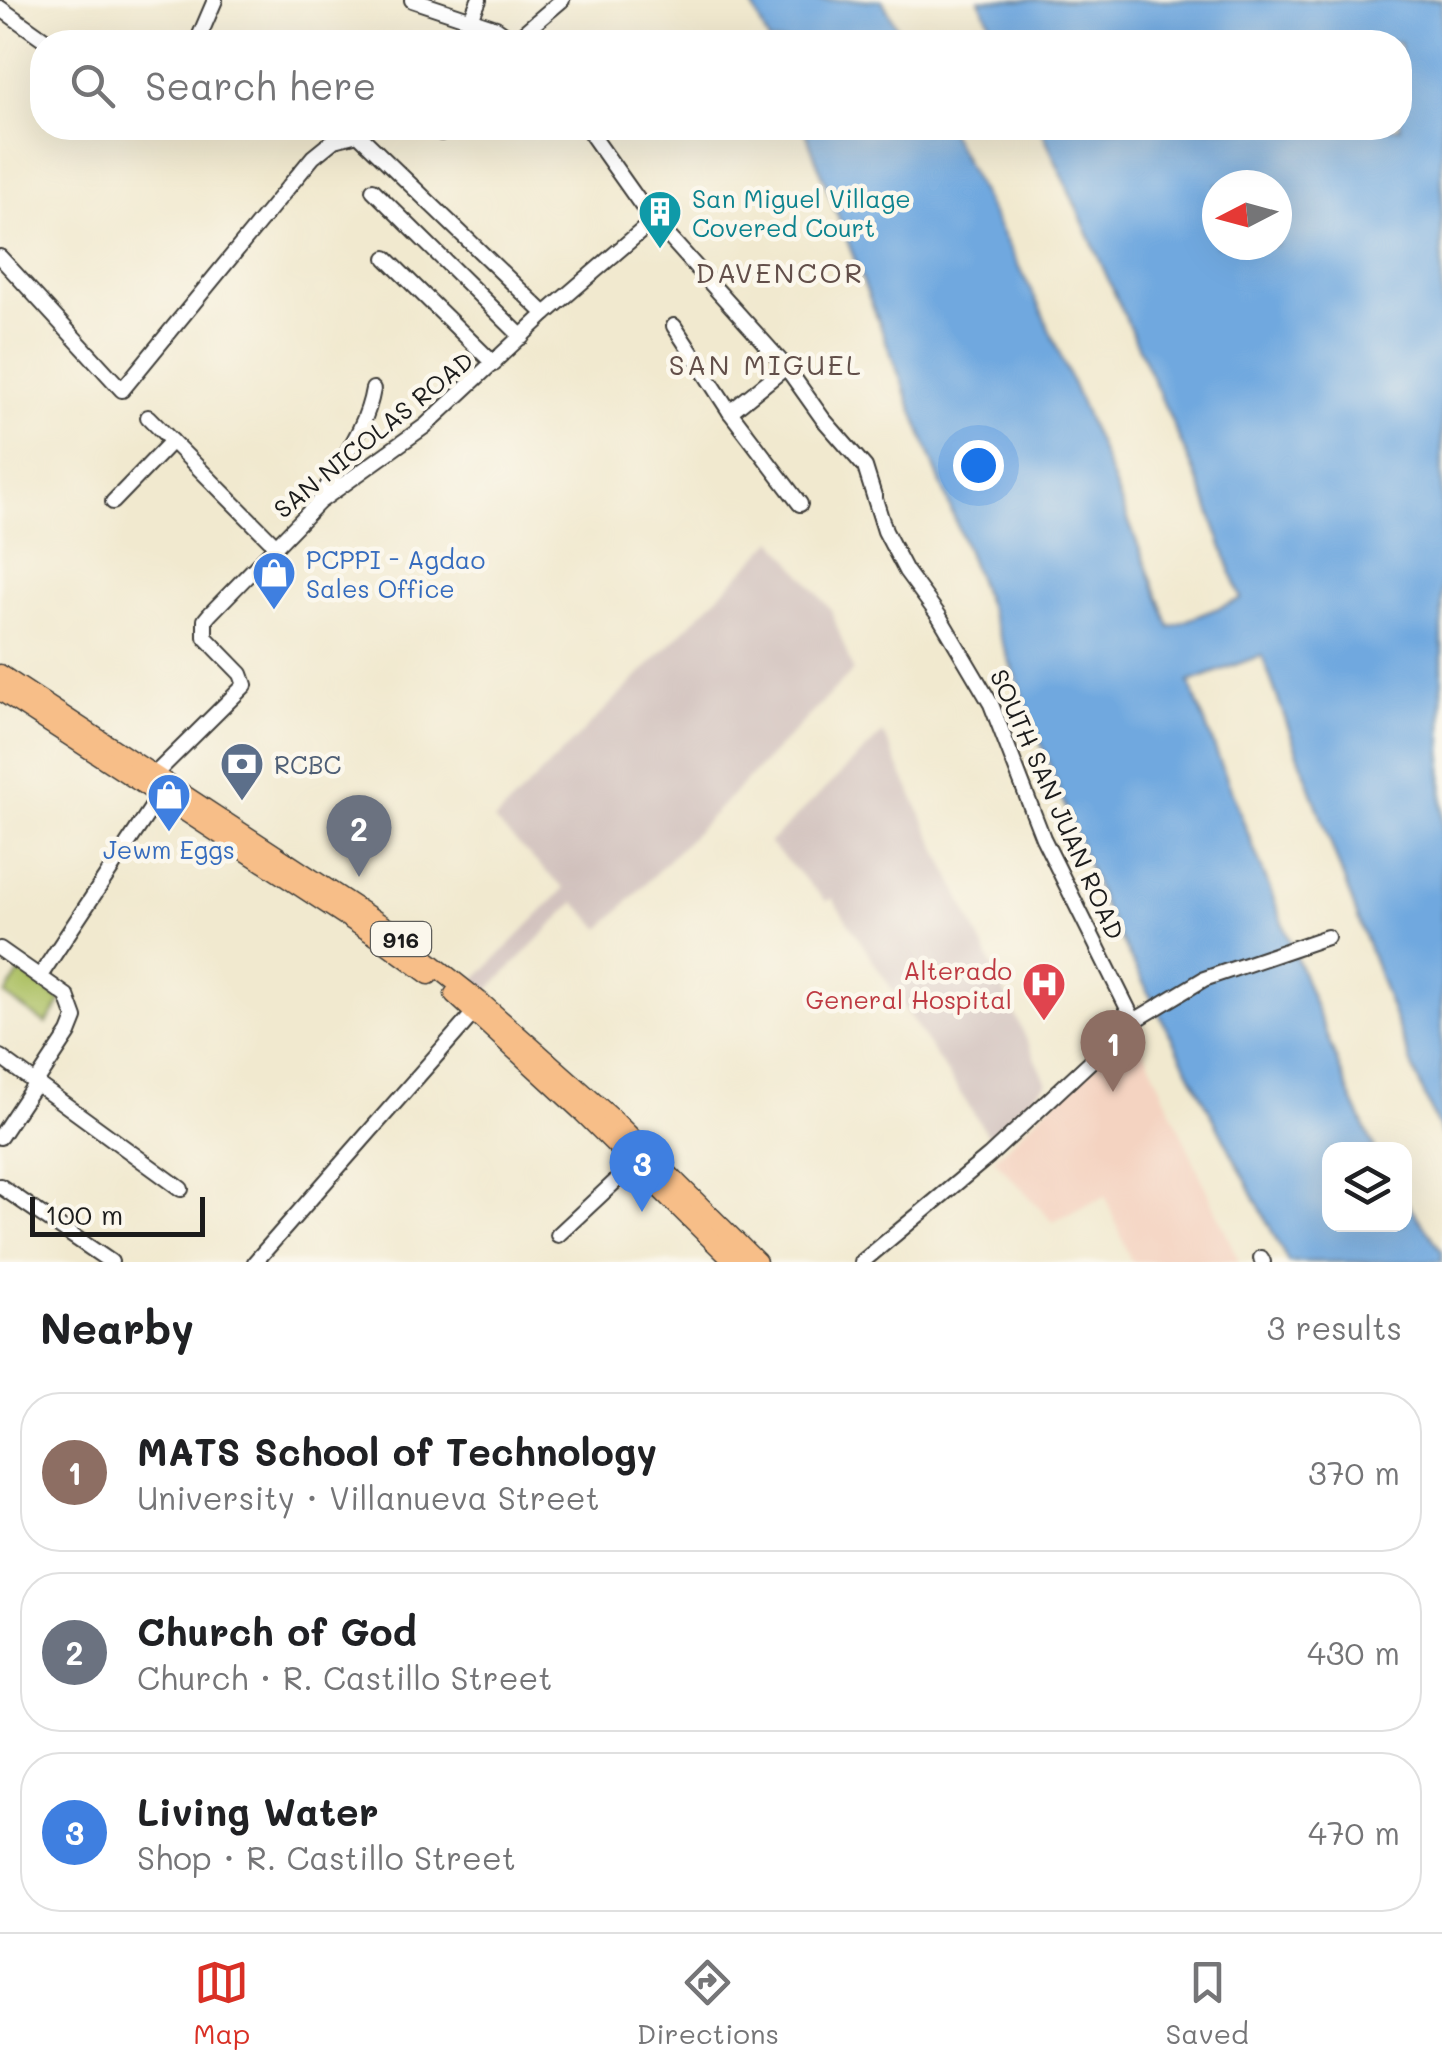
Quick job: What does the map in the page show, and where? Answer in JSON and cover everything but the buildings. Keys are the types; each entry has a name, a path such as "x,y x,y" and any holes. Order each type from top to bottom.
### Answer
{"main road":[{"name":"916","path":"0,674 156,785 386,927 612,1118 722,1239 734,1262"},
{"name":"916","path":"0,691 97,746"},
{"name":"916","path":"478,1008 634,1164 722,1239 757,1262"}],"street":[{"path":"202,30 214,0"},
{"path":"412,0 490,30"},
{"path":"471,20 479,0"},
{"path":"523,30 562,0"},
{"path":"0,8 31,30"},
{"path":"0,257 122,390 313,156 334,140"},
{"path":"364,140 545,314"},
{"name":"SOUTH SAN JUAN ROAD","path":"596,140 654,220 786,367 864,467 885,531 981,684 1043,838 1140,1017"},
{"path":"373,190 522,336"},
{"name":"SAN NICOLAS ROAD","path":"156,785 246,682 209,644 205,620 319,502 425,426 545,314 654,220"},
{"path":"386,258 494,364"},
{"path":"674,326 730,412 800,504"},
{"path":"730,412 786,367"},
{"path":"319,502 359,432 373,389"},
{"path":"148,417 275,546"},
{"path":"113,502 172,441"},
{"path":"40,976 156,785"},
{"path":"862,1262 989,1156 1140,1017 1204,979 1327,937"},
{"path":"0,949 68,996 75,1018 70,1033 0,1137"},
{"path":"255,1262 478,1008"},
{"path":"0,1058 181,1189"},
{"path":"558,1235 634,1164"},
{"path":"0,1186 111,1262"}],"shaded area":[{"path":"774,540 831,610 853,671 601,929 575,902 485,994 472,983 564,889 494,821"},
{"path":"883,733 1047,1083 989,1137 832,898 827,902 769,843"},
{"path":"1133,1025 1239,1262 1131,1262 1105,1196 1053,1222 994,1159"}],"green space":[{"path":"20,972 62,1001 46,1024 5,995"}],"water":[{"path":"750,0 882,0 898,30 764,30"},
{"path":"979,0 1442,0 1442,1136 1412,1066 1262,655 1189,682 1372,1142 1322,1142 1322,1232 1412,1232 1412,1210 1442,1251 1442,1262 1288,1262 1104,907 809,140 954,140 1040,308 1170,627 1241,599 1203,492 1046,140 1412,140 1412,30 994,30"}],"place":[{"name":"San Miguel Village Covered Court","path":"660,250"},
{"name":"PCPPI - Agdao Sales Office","path":"274,611"},
{"name":"RCBC","path":"242,802"},
{"name":"Jewm Eggs","path":"169,833"},
{"name":"Church of God","path":"359,877"},
{"name":"Alterado General Hospital","path":"1044,1022"},
{"name":"MATS School of Technology","path":"1113,1092"},
{"name":"Living Water","path":"642,1212"}],"district":[{"name":"DAVENCOR","path":"780,272"},
{"name":"SAN MIGUEL","path":"766,364"}]}
